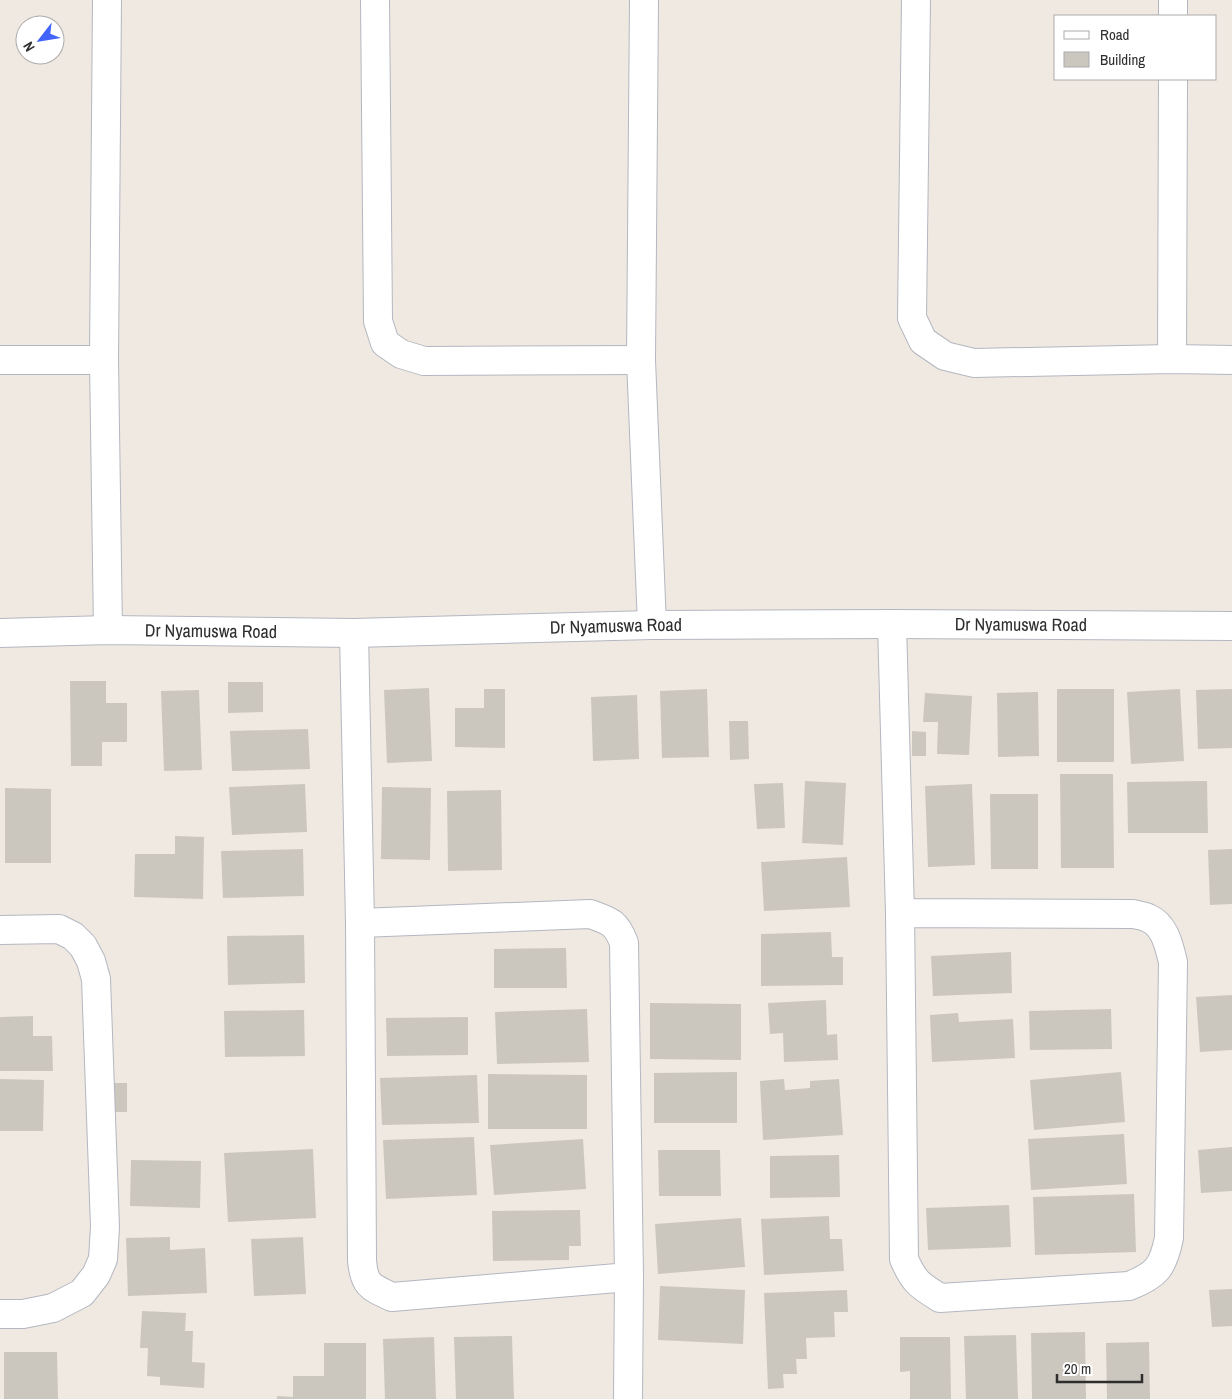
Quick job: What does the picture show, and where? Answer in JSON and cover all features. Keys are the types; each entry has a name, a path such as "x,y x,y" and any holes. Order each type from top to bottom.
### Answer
{"street":[{"path":"107,0 104,360 108,630"},
{"path":"375,0 378,321 385,343 401,354 424,361 641,360"},
{"path":"644,0 641,360 652,625"},
{"path":"916,0 912,318 923,341 945,356 974,363 1172,359 1232,360"},
{"path":"1173,0 1173,15"},
{"path":"1172,359 1173,80"},
{"path":"0,360 104,360"},
{"path":"892,624 900,914 904,1259 911,1275 922,1287 940,1298 1129,1286 1146,1279 1158,1268 1166,1253 1169,1238 1173,962 1163,931 1150,918 1133,914 900,914"},
{"name":"Dr Nyamuswa Road","path":"0,633 108,630 354,633 652,625 1232,626"},
{"path":"354,633 360,923 363,1275 372,1288 392,1296 629,1277"},
{"path":"360,923 590,914 607,920 619,929 624,943 629,1277 628,1399"},
{"path":"0,930 59,929 73,936 83,946 91,961 96,979 105,1227 103,1259 96,1275 82,1293 53,1308 23,1314 0,1314"}],"building":[{"path":"70,681 106,681 106,703 127,703 127,742 102,742 102,766 71,766"},
{"path":"228,682 263,682 263,712 228,713"},
{"path":"429,688 432,761 387,763 384,690"},
{"path":"484,689 505,689 505,748 455,747 455,708 484,708"},
{"path":"707,689 709,757 662,758 660,691"},
{"path":"1057,689 1114,689 1114,762 1057,762"},
{"path":"1180,689 1184,761 1131,764 1127,692"},
{"path":"1232,689 1232,748 1198,749 1196,690"},
{"path":"199,690 202,770 164,771 161,691"},
{"path":"1038,692 1039,756 998,757 997,693"},
{"path":"925,693 972,696 969,755 937,754 938,722 923,722"},
{"path":"637,695 639,759 593,761 591,697"},
{"path":"729,721 748,721 749,759 730,760"},
{"path":"308,729 310,769 232,771 230,731"},
{"path":"912,731 926,732 926,756 912,756"},
{"path":"1060,774 1113,774 1114,868 1061,868"},
{"path":"805,781 846,783 843,845 802,843"},
{"path":"1207,781 1208,833 1128,833 1127,782"},
{"path":"783,783 785,828 757,829 754,784"},
{"path":"305,784 307,832 232,835 229,787"},
{"path":"972,784 975,865 928,867 925,786"},
{"path":"382,787 431,788 430,860 381,859"},
{"path":"5,788 51,789 51,863 5,863"},
{"path":"501,790 502,870 448,871 447,791"},
{"path":"990,794 1038,794 1038,869 991,869"},
{"path":"175,836 204,837 203,899 134,897 135,854 175,854"},
{"path":"303,849 304,896 223,898 221,851"},
{"path":"1232,849 1232,904 1210,905 1208,850"},
{"path":"847,857 850,907 764,911 761,862"},
{"path":"831,932 832,957 843,957 843,985 761,986 761,934"},
{"path":"304,935 305,983 228,985 227,936"},
{"path":"566,948 567,988 494,988 494,949"},
{"path":"1011,952 1012,993 933,996 931,956"},
{"path":"1232,995 1232,1050 1200,1052 1196,997"},
{"path":"826,1000 827,1035 837,1034 838,1060 784,1062 783,1033 770,1034 768,1003"},
{"path":"650,1003 741,1004 741,1060 650,1059"},
{"path":"587,1009 589,1062 497,1064 495,1012"},
{"path":"1111,1009 1112,1049 1030,1050 1029,1011"},
{"path":"304,1010 305,1056 225,1057 224,1011"},
{"path":"958,1013 959,1022 1013,1019 1015,1058 932,1062 930,1015"},
{"path":"33,1016 33,1036 52,1036 53,1071 0,1071 0,1017"},
{"path":"468,1017 468,1055 387,1056 386,1018"},
{"path":"737,1072 737,1123 654,1123 654,1073"},
{"path":"1121,1072 1125,1122 1034,1130 1030,1080"},
{"path":"488,1074 587,1075 587,1129 488,1129"},
{"path":"477,1075 479,1123 382,1125 380,1078"},
{"path":"0,1079 44,1080 43,1131 0,1131"},
{"path":"784,1079 785,1090 810,1088 810,1081 839,1079 843,1135 763,1140 760,1081"},
{"path":"113,1083 127,1083 127,1112 113,1112"},
{"path":"1124,1134 1127,1184 1031,1190 1028,1139"},
{"path":"474,1137 477,1195 386,1199 383,1140"},
{"path":"583,1139 586,1189 494,1195 490,1145"},
{"path":"1232,1147 1232,1191 1201,1193 1198,1150"},
{"path":"313,1149 316,1218 228,1222 224,1153"},
{"path":"658,1150 720,1150 721,1196 659,1196"},
{"path":"839,1155 840,1197 770,1198 770,1156"},
{"path":"131,1160 201,1161 200,1208 130,1206"},
{"path":"1134,1194 1136,1252 1035,1255 1033,1197"},
{"path":"1009,1205 1011,1247 928,1250 926,1208"},
{"path":"580,1210 581,1246 569,1246 569,1260 493,1261 492,1211"},
{"path":"829,1216 830,1239 842,1239 844,1271 764,1275 761,1219"},
{"path":"741,1218 745,1267 658,1274 655,1224"},
{"path":"170,1237 170,1250 205,1248 207,1293 128,1296 126,1238"},
{"path":"303,1237 306,1294 254,1296 251,1239"},
{"path":"660,1286 745,1290 743,1344 658,1340"},
{"path":"1232,1289 1232,1326 1212,1327 1209,1290"},
{"path":"847,1290 848,1312 834,1312 835,1337 806,1338 807,1359 796,1359 797,1374 783,1374 784,1388 768,1389 764,1293"},
{"path":"142,1311 186,1313 185,1331 193,1331 192,1362 205,1363 204,1388 160,1385 160,1377 147,1376 148,1348 140,1348"},
{"path":"1085,1332 1086,1399 1032,1399 1031,1333"},
{"path":"1016,1335 1018,1399 966,1399 964,1336"},
{"path":"512,1336 514,1399 456,1399 454,1337"},
{"path":"434,1337 436,1399 385,1399 383,1339"},
{"path":"900,1337 950,1337 951,1399 910,1399 910,1371 900,1372"},
{"path":"1149,1342 1150,1399 1107,1399 1106,1343"},
{"path":"324,1343 366,1343 366,1399 277,1399 277,1396 293,1397 293,1376 324,1376"},
{"path":"4,1352 57,1352 58,1399 4,1399"}]}
